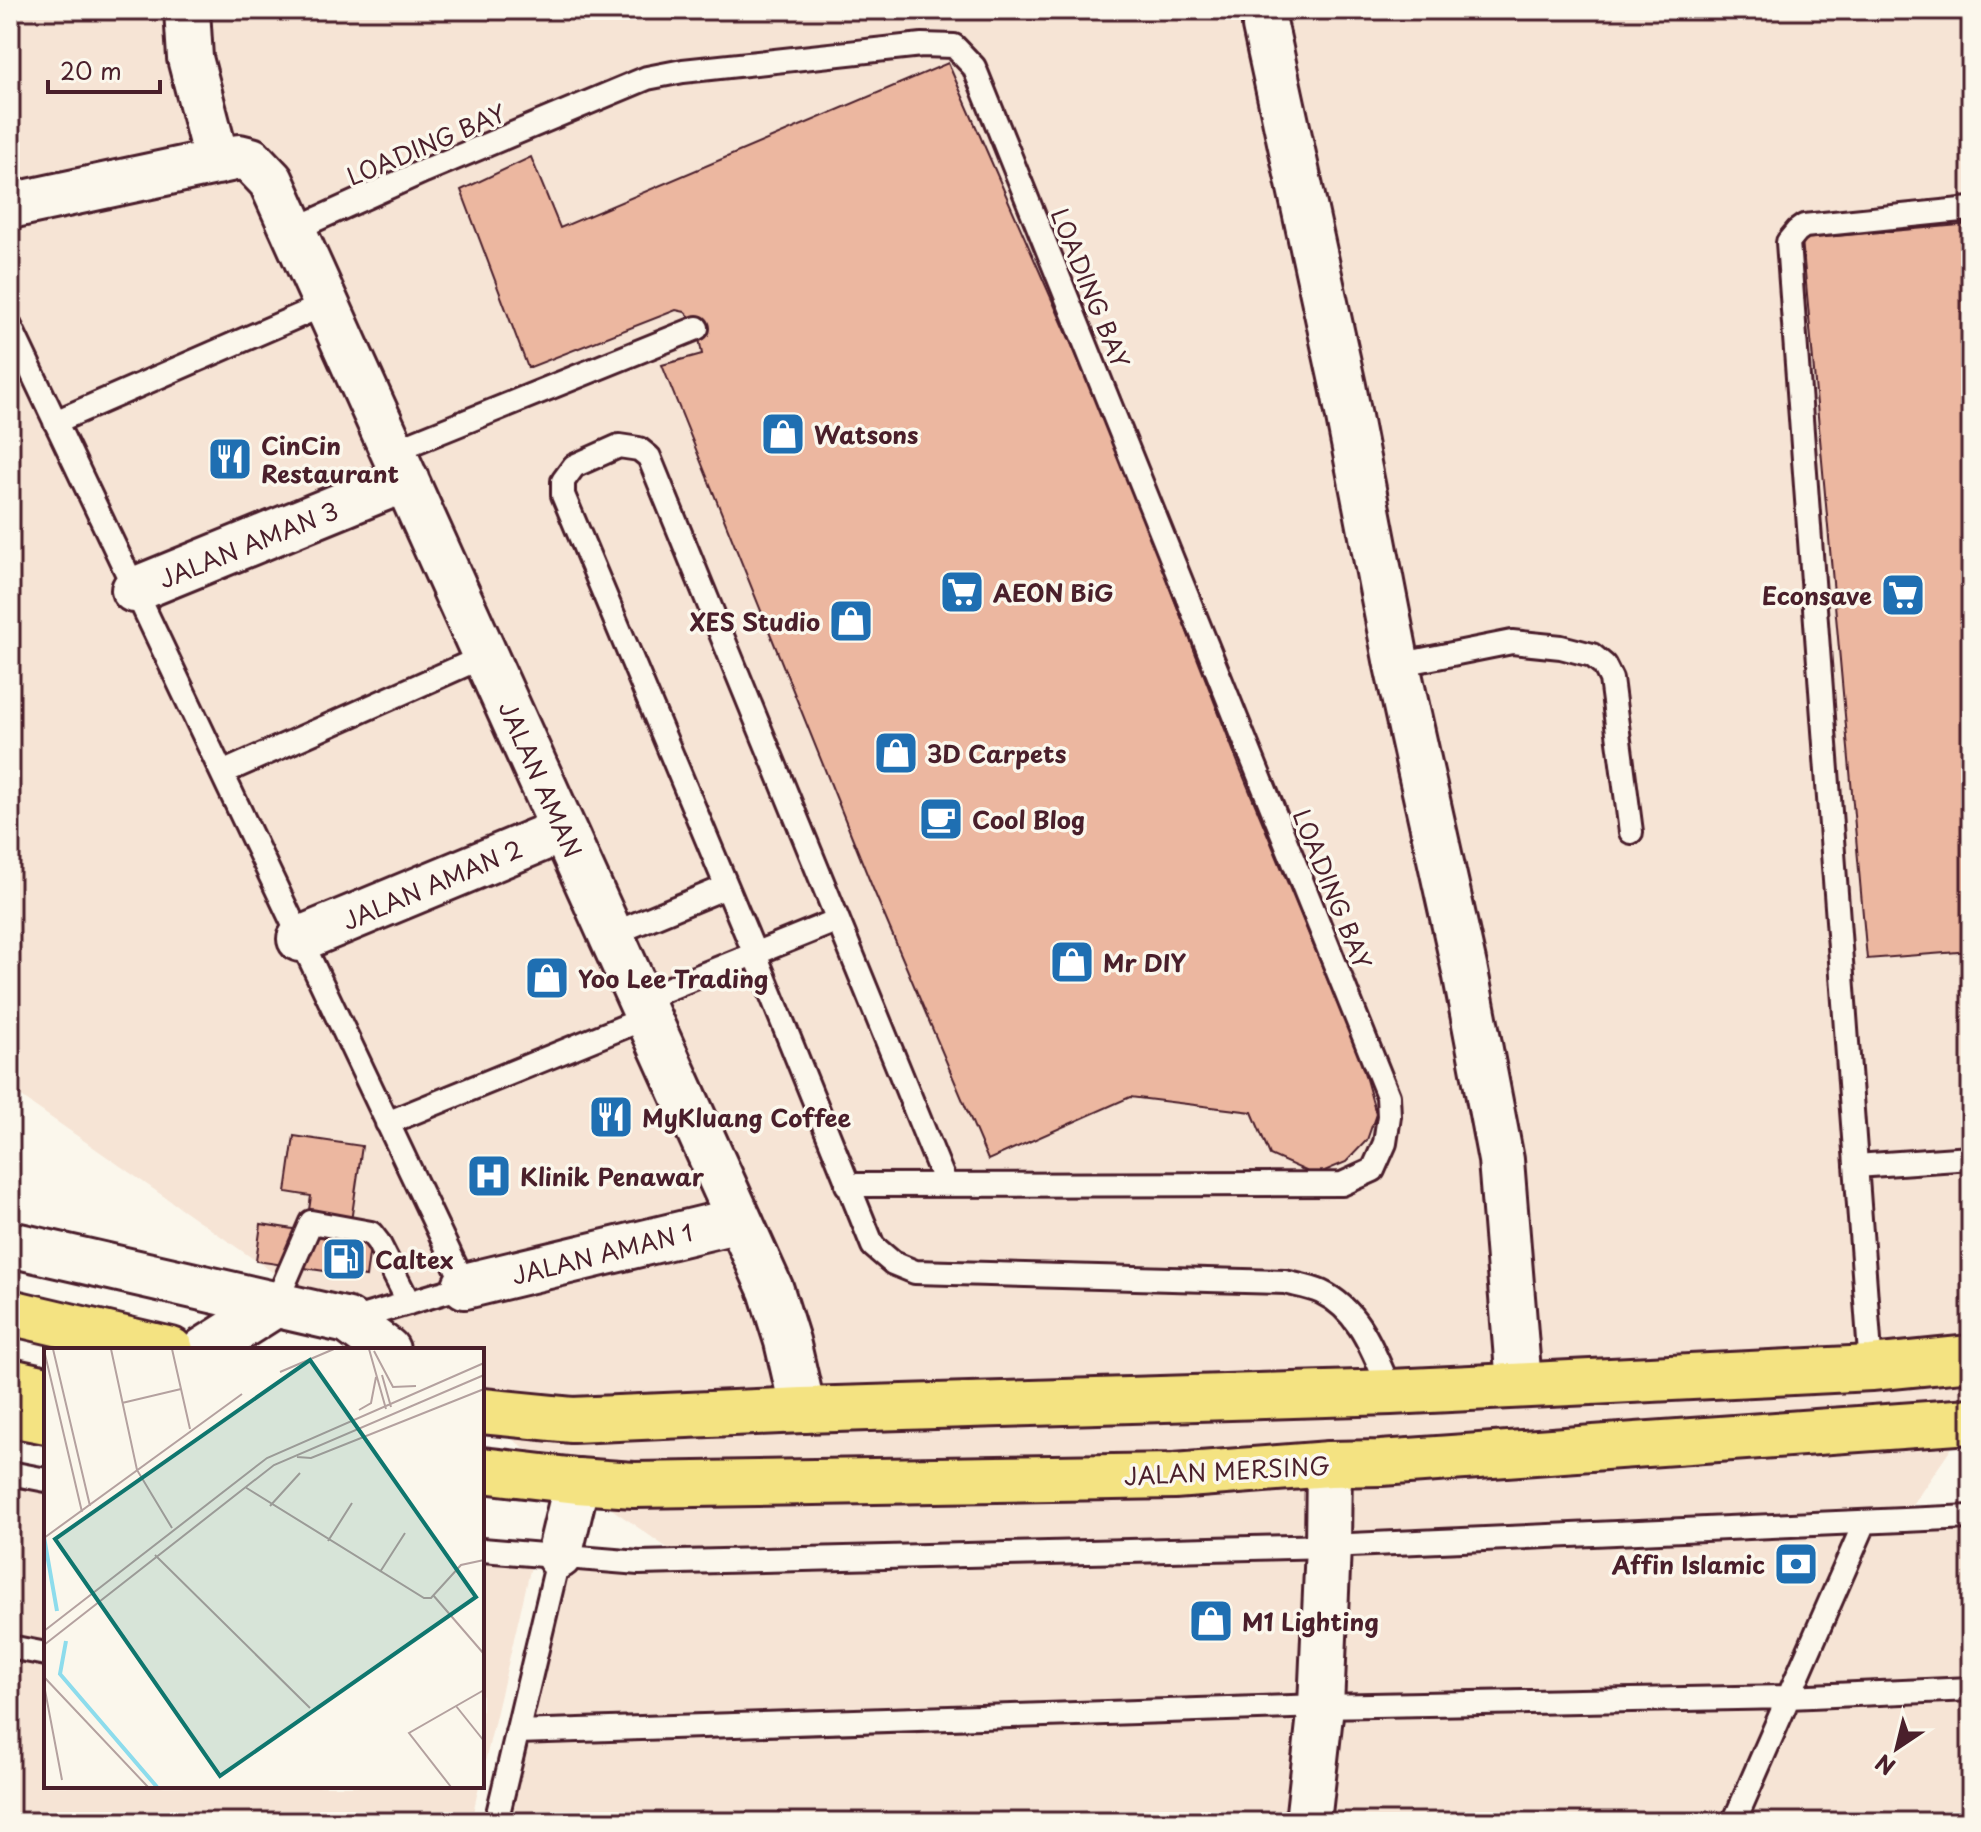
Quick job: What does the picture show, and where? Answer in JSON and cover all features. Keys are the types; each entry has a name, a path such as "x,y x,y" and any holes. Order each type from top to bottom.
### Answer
{"highway":[{"path":"10,1312 163,1348"},
{"path":"484,1411 572,1420 1391,1392 1871,1368 1971,1358"},
{"path":"10,1381 44,1389"},
{"path":"10,1414 44,1421"},
{"name":"JALAN MERSING","path":"484,1470 634,1485 1174,1476 1971,1421"}],"street":[{"path":"10,206 234,161 190,58 187,10"},
{"path":"1265,26 1343,386 1397,665 1465,971 1501,1160 1519,1384"},
{"name":"JALAN AMAN","path":"234,161 271,181 771,1290 803,1410"},
{"name":"JALAN AMAN 3","path":"134,590 399,465"},
{"name":"JALAN AMAN 2","path":"300,939 563,830"},
{"name":"JALAN AMAN 1","path":"465,1286 739,1220"},
{"path":"10,1244 348,1321 384,1348"},
{"path":"207,1348 275,1305"},
{"path":"1308,1822 1321,1706 1329,1464"},
{"path":"559,1556 577,1481"}],"lane":[{"name":"LOADING BAY","path":"293,230 424,171 647,78 683,71 922,45 954,46 974,67 1388,1096 1389,1116 1385,1143 1373,1170 1342,1184 946,1185"},
{"path":"1871,1368 1788,242 1804,226 1971,209"},
{"path":"55,422 326,304"},
{"path":"10,326 465,1286 348,1321"},
{"path":"399,465 697,328"},
{"path":"847,1185 946,1185 649,457 639,449 619,446 574,466 563,481 563,495 755,954 847,1185 873,1246 893,1263 915,1272 1285,1282 1320,1292 1347,1310 1363,1330 1391,1392"},
{"path":"1397,665 1512,642 1561,647 1592,655 1604,665 1611,679 1631,832"},
{"path":"222,773 485,656"},
{"path":"610,935 726,887"},
{"path":"387,1123 644,1008 755,954 838,920"},
{"path":"1856,1166 1971,1158"},
{"path":"275,1305 311,1222 371,1233 409,1303"},
{"path":"10,1473 44,1480"},
{"path":"484,1550 639,1563 1328,1546 1971,1517"},
{"path":"1734,1822 1865,1522"},
{"path":"496,1822 559,1556"},
{"path":"10,1647 44,1654"},
{"path":"517,1732 1321,1706 1788,1697 1971,1689"}],"shaded area":[{"path":"10,10 1971,10 1971,1420 1909,1510 1971,1508 1971,1822 487,1822 553,1547 639,1553 673,1552 484,1419 484,1348 381,1348 10,1089"},
{"path":"10,1463 44,1470 44,1788 479,1788 471,1822 10,1822"},
{"path":"484,1540 536,1545 484,1766"}],"building":[{"name":"AEON BiG","path":"948,63 1103,416 1240,768 1360,1058 1376,1114 1367,1140 1346,1162 1315,1175 1270,1155 1252,1112 1130,1097 988,1160 871,884 662,365 702,354 697,328 685,312 676,310 528,368 461,190 531,157 560,228"},
{"name":"Econsave","path":"1971,224 1971,951 1867,959 1802,239"},
{"path":"294,1136 362,1146 349,1235 371,1239 366,1277 256,1261 261,1224 306,1231 311,1196 286,1192"}],"place":[{"name":"Watsons","path":"783,434"},
{"name":"CinCin Restaurant","path":"230,459"},
{"name":"AEON BiG","path":"962,592"},
{"name":"Econsave","path":"1903,595"},
{"name":"XES Studio","path":"851,621"},
{"name":"3D Carpets","path":"896,753"},
{"name":"Cool Blog","path":"941,819"},
{"name":"Mr DIY","path":"1072,962"},
{"name":"Yoo Lee Trading","path":"547,978"},
{"name":"MyKluang Coffee","path":"611,1117"},
{"name":"Klinik Penawar","path":"489,1176"},
{"name":"Caltex","path":"344,1259"},
{"name":"Affin Islamic","path":"1796,1564"},
{"name":"M1 Lighting","path":"1211,1621"}]}
